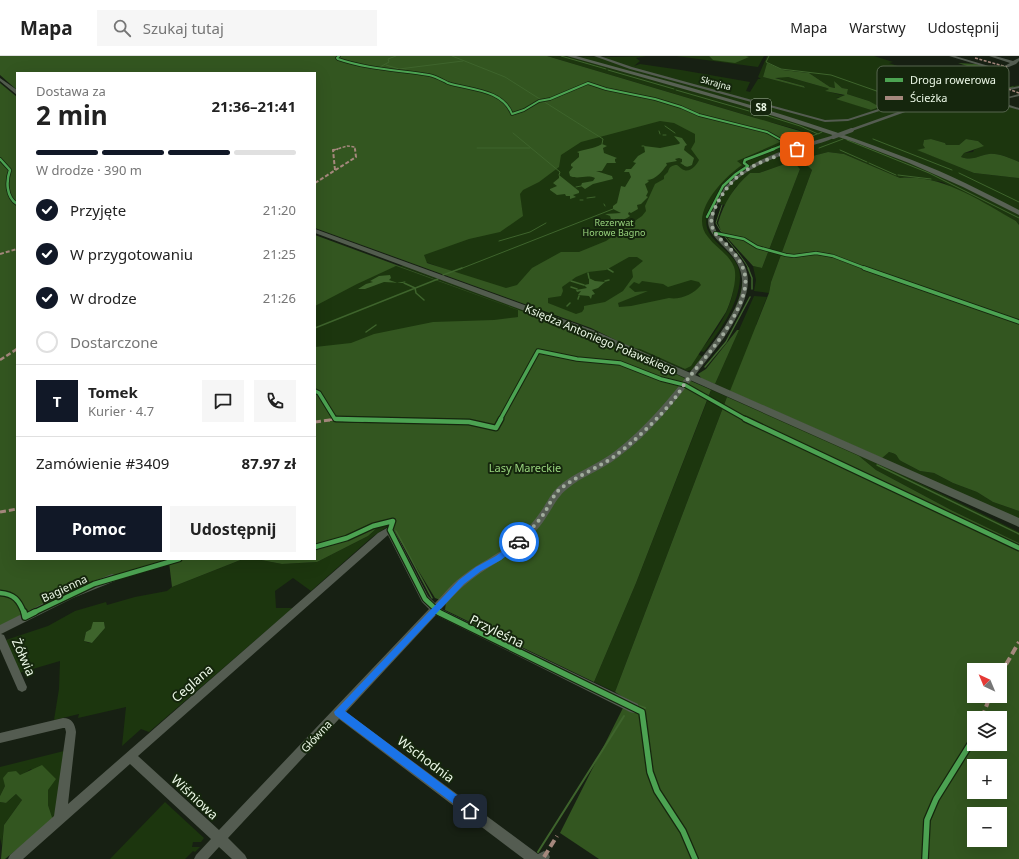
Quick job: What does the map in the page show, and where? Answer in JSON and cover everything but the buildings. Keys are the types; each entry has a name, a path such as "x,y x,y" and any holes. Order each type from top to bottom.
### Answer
{"highway":[{"name":"S8","path":"570,56 807,123 898,156 952,180 1019,214"},
{"name":"S8","path":"579,56 814,122 879,144 940,169 1019,207"}],"main road":[{"path":"0,78 16,92"},
{"name":"Księdza Antoniego Poławskiego","path":"316,230 575,326 1019,523"},
{"name":"Księdza Antoniego Poławskiego","path":"881,462 1019,529"}],"street":[{"name":"Skrajna","path":"596,56 631,68 818,120 833,122 848,120 877,111"},
{"path":"951,56 986,66"},
{"path":"991,56 1015,63"},
{"path":"976,58 1004,66"},
{"path":"1009,66 1019,59"},
{"path":"1009,89 1019,87"},
{"path":"1009,89 1019,94"},
{"path":"1010,97 1019,94"},
{"name":"Główna","path":"200,859 435,609 469,575 498,558 518,542 538,522 557,492 566,485 594,470 617,455 674,400 690,376 713,350 728,328 740,304 746,282 746,274 740,260 718,236 711,223 713,213 722,194 734,179 754,165 902,112"},
{"name":"Przyleśna","path":"390,530 426,599 435,609 451,619 634,708"},
{"name":"Ceglana","path":"14,859 381,535 390,530"},
{"name":"Bagienna","path":"0,630 68,596 94,584 112,578"},
{"name":"Żółwia","path":"0,638 22,687"},
{"name":"Wschodnia","path":"338,712 540,858"},
{"path":"0,738 63,723 67,723 70,726 71,732 60,818"},
{"name":"Wiśniowa","path":"130,756 241,859"}],"green space":[{"path":"0,56 547,56 803,132 737,161 742,165 726,178 710,197 702,218 703,228 711,241 732,262 735,272 735,283 726,312 691,366 685,369 640,349 632,348 591,328 316,228 316,72 16,72 16,89 0,75","holes":["660,121 674,123 695,134 695,142 691,149 699,160 690,170 682,169 677,165 671,167 664,176 664,179 655,184 645,206 646,211 642,216 606,241 579,252 561,252 532,268 517,285 506,288 427,263 424,255 469,239 500,232 523,216 520,194 523,190 539,182 559,167 561,155 581,142","629,257 637,257 643,261 632,270 633,277 623,291 605,302 584,306 582,312 576,314 548,303 548,298 561,296 563,291 562,287 576,277 588,272 606,270","691,280 699,282 701,285 695,291 686,296 619,307 618,303 648,291 635,292 629,287 634,282 639,284 642,281 663,284 668,287"]},
{"name":"Rezerwat Horowe Bagno","path":"547,56 646,56 636,58 640,61 634,66 640,64 750,82 746,91 750,92 758,79 761,79 758,77 767,56 874,56 893,62 889,63 898,66 877,66 877,106 869,101 847,94 848,89 842,88 834,81 836,88 830,87 809,73 783,70 767,64 763,77 805,88 804,86 773,77 788,77 827,88 829,89 826,91 845,96 836,98 871,110 877,108 877,112 1009,112 1009,106 1019,110 1019,162 996,154 972,158 961,157 964,153 973,152 983,145 978,141 966,139 959,145 946,145 945,143 931,139 924,140 923,145 926,148 918,150 974,173 1019,178 1019,225 1016,221 942,182 908,177 900,178 844,154 828,152 802,159 812,170 771,282 769,293 754,291 756,280 753,266 762,268 800,169 793,161 759,173 750,173 735,188 725,205 716,203 711,214 710,223 713,231 717,238 737,259 742,268 744,277 743,288 734,312 721,335 708,351 726,325 736,306 742,276 736,260 711,233 708,225 708,215 714,203 707,216 707,227 711,235 733,258 738,267 740,278 739,288 732,308 722,327 704,352 700,351 718,328 731,302 734,283 720,297 646,317 617,319 604,327 415,258 430,248 490,227 522,213 520,196 515,191 533,183 534,175 491,165 456,165 418,173 437,150 466,143 488,135 474,130 499,122 588,83 608,90 648,97 681,106 699,115 770,134 756,118","holes":["770,122 802,132 785,139"]},
{"path":"676,56 709,56 713,60 748,57 746,56 764,56 758,67"},
{"path":"709,56 749,57 735,63 713,60"},
{"path":"767,63 783,70 809,73 830,87 835,88 834,81 842,88 848,89 847,94 869,101 877,105 877,108 871,110 836,99 845,95 825,91 829,89 788,77 775,78 804,86 805,88 763,77"},
{"path":"958,63 984,66 967,66"},
{"path":"0,83 16,96 16,560 240,560 172,587 169,562 112,578 111,576 74,588 0,627"},
{"name":"Rezerwat Horowe Bagno","path":"1019,85 1019,87 1009,89 1009,87"},
{"path":"931,139 945,143 946,145 959,145 966,139 978,141 984,146 964,153 961,157 972,158 993,154 1008,157 1019,162 1019,178 974,173 917,150 925,148 923,145 924,140"},
{"path":"828,152 844,154 900,178 931,180 946,185 975,198 1016,221 1019,225 1019,511 993,502 977,492 953,483 934,473 920,471 901,461 892,453 889,452 882,458 730,391 769,293 771,282 812,170 801,159"},
{"path":"793,161 800,169 762,268 753,266 721,231 718,223 720,215 730,195 750,173 759,173"},
{"name":"Lasy Mareckie","path":"316,235 592,337 711,390 636,583 594,682 445,610 446,602 435,598 387,519 368,536 317,562 282,564 261,560 316,560 316,347 351,343 374,334 433,322 494,320 518,317 518,310 396,266 316,305"},
{"path":"404,265 598,338 685,378 684,379 592,337 400,266"},
{"path":"396,266 519,310 518,317 316,360 316,297"},
{"path":"754,296 767,297 756,325 887,453 890,452 895,454 901,461 920,471 934,473 953,483 977,492 993,502 1019,511 1019,521 715,384"},
{"path":"737,330 739,330 715,384 702,379 698,374 706,369"},
{"path":"632,348 640,349 685,369 698,354 703,357 692,370 687,371"},
{"path":"693,382 877,462 1019,532 1019,543 951,510 876,470 859,456 727,397 615,692 594,682 636,583 711,391"},
{"path":"727,397 859,456 876,470 951,510 1019,543 1019,859 599,859 560,833 627,700 615,692"},
{"path":"387,519 391,524 371,538 311,591 293,578 275,591 276,608 293,608 149,732 141,729 122,746 126,707 78,718 79,714 54,720 59,689 60,661 19,673 6,640 48,626 75,611 106,602 107,605 135,597 167,591 172,587 240,560 261,560 282,564 317,562 368,536","holes":["104,622 105,628 92,643 84,641 86,632"]},
{"path":"64,751 58,808 53,820 48,805 48,790 31,769 5,786 0,796 0,767"},
{"path":"42,765 56,779 48,790 48,805 53,820 5,859 1,859 4,825 22,800 16,794 6,803 0,802 0,796 5,786 3,778 8,772 16,771 20,775"},
{"path":"16,794 22,800 4,825 2,846 0,838 0,802 6,803"},
{"path":"165,802 204,838 201,842 193,842 192,847 200,847 195,852 193,851 185,859 110,859"}],"shaded area":[{"path":"674,136 682,138 687,145 685,146 684,150 694,158 692,165 688,167 685,166 680,163 682,162 682,159 679,158 675,159 677,161 666,163 667,165 658,175 650,180 647,180 649,181 645,184 648,192 646,196 648,197 641,204 637,205 638,209 631,213 629,212 628,214 630,216 620,221 609,225 602,225 607,224 611,219 610,216 605,214 621,213 613,209 613,206 617,203 621,186 625,187 631,177 629,172 624,172 626,169 631,169 636,163 633,162 638,156 645,152 644,146 660,148 679,144 680,143"},
{"path":"602,144 607,146 603,148 604,153 617,158 615,159 616,163 607,163 602,171 596,171 612,176 613,179 593,184 585,189 581,186 582,183 593,181 595,178 570,176 569,172 573,167 571,164 579,157 579,153 577,152"},
{"path":"559,175 579,191 579,193 573,195 576,197 570,199 570,196 566,196 565,194 557,195 550,190 557,186 553,183 559,178"},
{"path":"390,275 391,278 389,280 397,283 384,282 365,289 358,289 373,282 370,281 379,276"},
{"path":"589,278 595,281 605,282 598,288 592,290 595,294 592,295 591,299 589,296 578,295 581,291 577,292 576,290 587,288 584,285 589,284"},
{"path":"93,622 104,622 105,628 92,643 84,641 86,632 91,629"}],"waterway":[{"path":"380,67 389,62 388,59 396,56"},
{"path":"452,56 505,77 603,139 602,144"},
{"path":"561,56 606,69"},
{"path":"769,56 766,62 781,69 831,75 877,91"},
{"path":"386,65 399,69 463,61"},
{"path":"608,70 674,89"},
{"path":"1009,88 1013,87"},
{"path":"676,90 749,111"},
{"path":"752,111 800,126 818,134 822,132"},
{"path":"665,126 675,133"},
{"path":"513,133 560,172 559,175"},
{"path":"800,141 817,134"},
{"path":"819,148 843,139"},
{"path":"873,139 952,170"},
{"path":"847,140 929,173 1019,218"},
{"path":"477,148 530,148"},
{"path":"840,150 867,162"},
{"path":"869,163 896,175"},
{"path":"959,173 1019,202"},
{"path":"898,175 931,179"},
{"path":"576,187 581,186"},
{"path":"587,198 595,197"},
{"path":"722,205 716,223 749,269"},
{"path":"460,269 613,209"},
{"path":"499,241 530,232 546,223"},
{"path":"443,275 462,268"},
{"path":"748,268 752,278 752,289"},
{"path":"608,269 613,272"},
{"path":"588,273 589,278"},
{"path":"415,288 438,279"},
{"path":"605,281 609,280"},
{"path":"571,281 584,285"},
{"path":"404,283 415,288"},
{"path":"571,287 577,289"},
{"path":"316,328 415,288"},
{"path":"415,288 416,293 424,300"},
{"path":"705,367 726,342 750,297"},
{"path":"567,306 570,303"},
{"path":"366,332 376,325"},
{"path":"877,465 1019,534"},
{"path":"396,531 432,598"},
{"path":"639,706 645,708"},
{"path":"538,852 624,716"}],"marked path":[{"path":"975,58 1003,66"},
{"path":"1009,89 1019,93"},
{"path":"316,182 356,157 355,147 347,146 333,150 335,170"},
{"path":"0,254 16,249"},
{"path":"0,360 16,350"},
{"path":"316,422 337,419"},
{"path":"0,512 16,509"},
{"path":"1007,663 1019,642"},
{"path":"985,711 987,703"},
{"path":"544,857 557,836"}],"cycle path":[{"path":"339,56 337,58 338,59 352,64 399,72 430,75 449,83 489,93 503,101 511,110 512,114 524,110 539,101 550,99 588,83 606,89 655,99 681,107 699,115 767,132 783,141"},
{"path":"707,217 723,186 736,174 748,166 744,163 745,160 803,137"},
{"path":"0,159 10,170 8,189 13,202 16,204"},
{"path":"715,233 744,239 757,247 786,255 794,256 816,253 833,256 1019,322"},
{"path":"316,392 319,393 335,419 469,422 496,428 538,351 577,359 620,363 661,379 685,385 754,424 1019,548"},
{"path":"316,547 347,538 373,526 393,521 390,530 425,599 438,612 642,712 650,772 657,791 683,831 695,859"},
{"path":"0,593 11,595 18,599 25,617 94,584 176,560"},
{"path":"925,859 927,820 936,799 967,749"}],"way so far":[{"path":"519,542 538,522 557,492 566,485 594,470 617,455 674,400 690,376 721,340 740,304 746,282 746,274 740,260 713,229 711,220 713,213 722,194 740,174 755,165 797,149"}],"route":[{"path":"470,811 338,712 461,582 478,569 498,558 519,542"}]}
